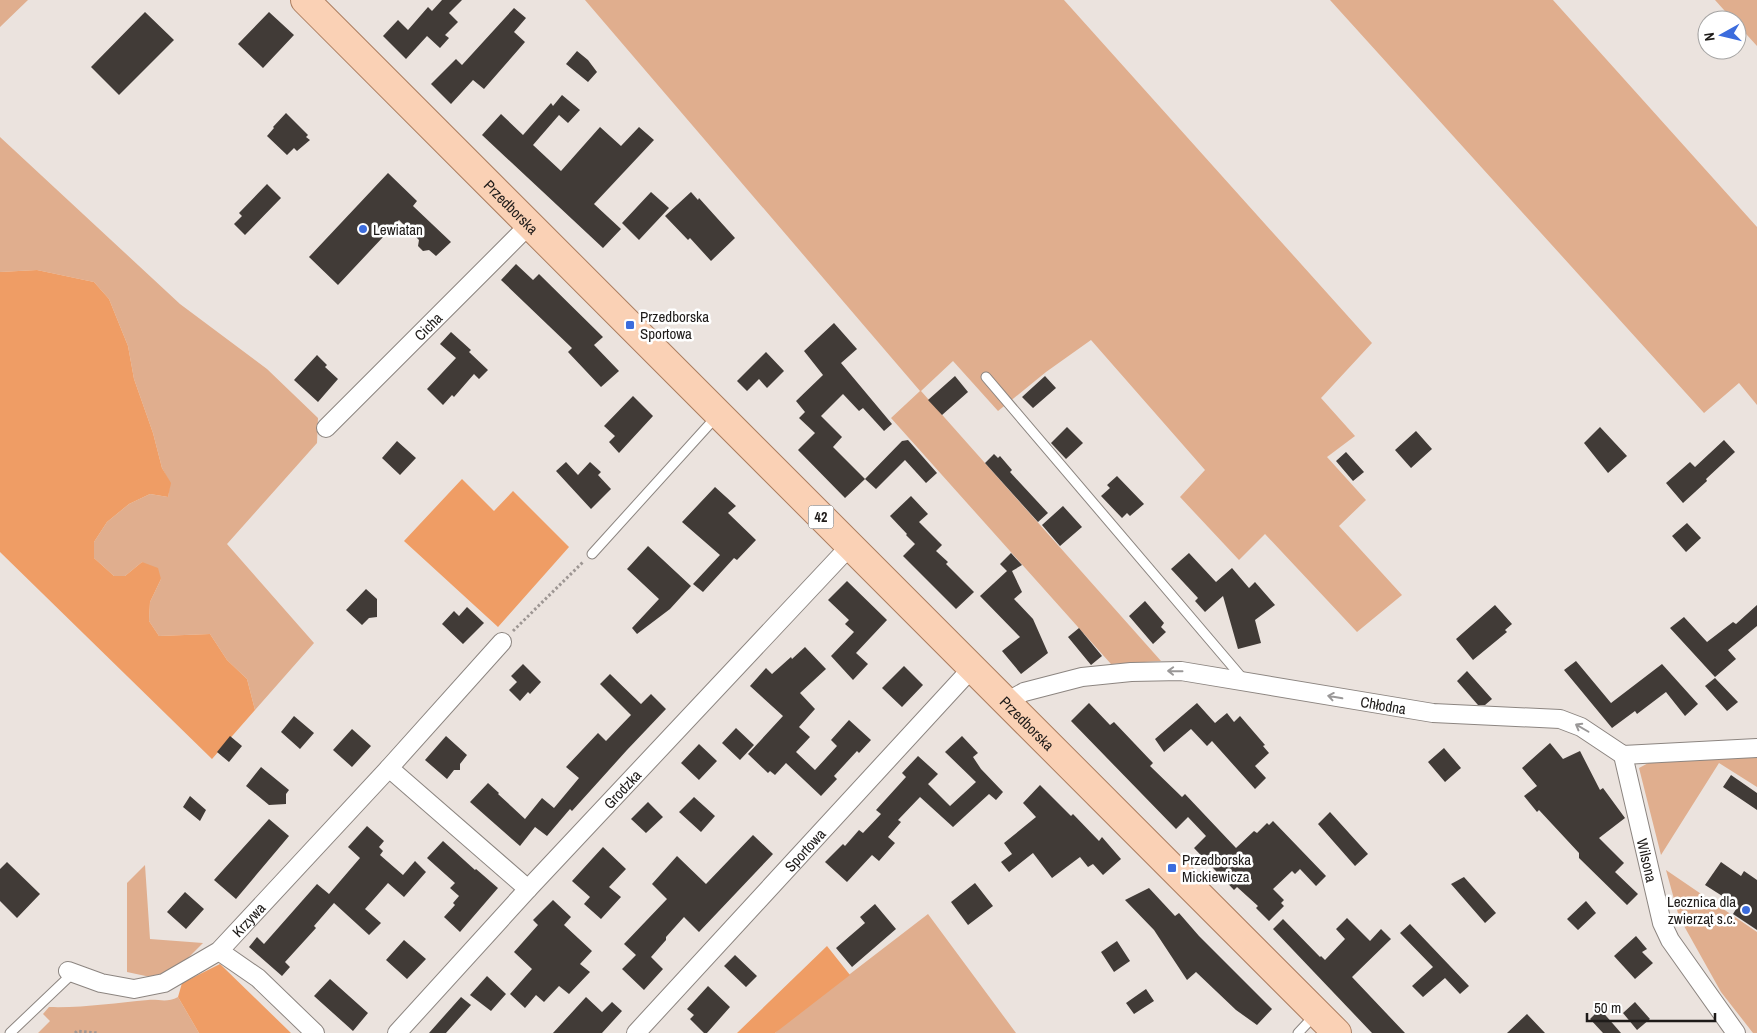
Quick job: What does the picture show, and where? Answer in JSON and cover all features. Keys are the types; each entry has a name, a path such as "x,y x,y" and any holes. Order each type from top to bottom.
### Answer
{"main road":[{"name":"Przedborska","path":"305,0 1337,1033"}],"street":[{"name":"Cicha","path":"326,428 530,224"},
{"name":"Grodzka","path":"397,1033 850,546"},
{"name":"Krzywa","path":"71,972 101,983 134,989 164,983 219,951 389,768 502,642"},
{"name":"Sportowa","path":"636,1033 972,668"},
{"name":"Chłodna","path":"1006,702 1024,692 1082,677 1131,672 1181,671 1433,713 1560,719 1581,727 1623,755"},
{"path":"1623,755 1757,748"},
{"name":"Wilsona","path":"1623,755 1662,924 1670,940 1736,1033"},
{"path":"389,768 528,890"},
{"path":"219,951 258,978 315,1033"}],"lane":[{"path":"986,378 1245,681"},
{"path":"592,554 719,414"},
{"path":"10,1033 71,972"},
{"path":"1298,1033 1317,1013"}],"path":[{"path":"502,642 592,554"},
{"path":"75,1033 77,1031 98,1033"}],"shaded area":[{"path":"0,0 28,0 0,27"},
{"path":"585,0 1064,0 1372,343 1321,398 1355,436 1327,457 1366,500 1339,526 1402,595 1357,632 1265,534 1239,560 1180,497 1205,470 1091,340 1046,372 998,411 953,361 921,391 1161,661 1111,664 891,418 920,391"},
{"path":"1330,0 1553,0 1757,227 1757,405 1739,383 1704,413"},
{"path":"1715,0 1757,0 1757,46 1747,35 1747,10 1724,10"},
{"path":"0,137 180,304 267,369 318,418 317,443 227,544 314,643 255,710 247,679 227,660 210,634 159,636 149,621 150,602 161,579 142,562 125,576 114,576 94,558 94,542 107,522 129,504 150,494 168,497 170,483 162,468 153,433 134,379 128,346 109,299 94,282 37,270 0,272"},
{"path":"37,270 94,282 109,299 128,346 134,379 153,433 162,468 171,483 168,497 150,494 129,504 107,522 94,542 94,558 114,576 125,576 142,562 158,568 161,579 150,602 149,621 159,636 210,634 227,660 247,679 255,710 212,759 0,552 0,272"},
{"path":"462,479 494,511 513,491 569,547 498,627 404,541"},
{"path":"1757,755 1757,787 1719,763 1661,855 1639,768 1654,760"},
{"path":"145,865 150,939 203,943 180,966 155,978 127,972 127,883"},
{"path":"1666,870 1757,932 1757,1033 1753,1033 1721,992 1679,917"},
{"path":"928,914 1016,1033 775,1033 781,1027"},
{"path":"827,946 850,975 775,1033 737,1033"},
{"path":"220,964 291,1033 199,1033 178,997 182,983"},
{"path":"178,997 199,1033 38,1033 50,1021 43,1014 49,1007 167,1000"}],"building":[{"path":"442,0 462,0 449,13 458,22 445,35 449,38 440,48 427,36 406,59 383,36 398,20 408,30 428,7 432,11"},
{"path":"514,8 526,18 514,32 525,42 484,89 473,80 451,104 431,84 456,59 462,65"},
{"path":"145,12 174,40 119,95 91,67"},
{"path":"269,12 294,35 263,68 238,44"},
{"path":"577,51 588,60 597,72 588,82 566,64"},
{"path":"562,95 580,110 568,123 559,115 533,145 561,171 600,127 621,146 639,127 654,140 594,204 621,229 603,248 482,135 501,114 523,135 551,103 553,106"},
{"path":"286,113 308,135 306,137 310,140 297,151 294,148 287,155 267,136"},
{"name":"Lewiatan","path":"388,173 417,201 413,206 451,242 436,256 429,250 423,251 418,246 419,240 399,220 338,285 309,257"},
{"path":"267,184 281,198 245,235 234,224 242,216 239,213"},
{"path":"651,192 669,208 639,240 622,223"},
{"path":"691,192 698,200 699,198 735,238 711,261 690,238 688,240 665,216"},
{"path":"516,264 533,280 539,274 603,337 594,345 619,371 601,387 568,352 572,348 501,280"},
{"path":"834,323 857,349 841,363 892,424 884,431 863,408 859,411 843,394 821,416 842,437 833,447 865,479 845,498 798,450 815,433 799,418 805,412 796,401 823,375 804,351"},
{"path":"451,332 471,350 469,352 488,370 479,379 474,374 454,397 452,395 443,405 427,389 456,358 440,344"},
{"path":"766,352 784,371 767,388 759,379 747,391 737,381"},
{"path":"317,355 327,365 325,367 338,379 318,402 294,380"},
{"path":"955,376 968,392 942,415 928,400"},
{"path":"1045,376 1056,388 1033,408 1022,397"},
{"path":"633,396 653,416 619,453 609,442 615,436 604,426"},
{"path":"1067,427 1083,443 1066,459 1051,443"},
{"path":"1600,427 1627,456 1608,473 1584,443"},
{"path":"1416,431 1432,449 1411,468 1395,450"},
{"path":"908,440 937,473 926,483 905,460 876,489 865,479 902,441"},
{"path":"1724,440 1735,452 1683,503 1666,483 1690,462 1695,467"},
{"path":"397,441 416,458 400,475 382,458"},
{"path":"1346,452 1364,472 1353,481 1336,461"},
{"path":"994,454 998,458 1000,456 1012,470 1010,472 1048,513 1038,522 985,463"},
{"path":"566,462 578,475 590,462 601,472 598,475 611,489 591,509 556,471"},
{"path":"1117,476 1144,504 1130,516 1127,513 1122,518 1101,496 1110,488 1107,485"},
{"path":"715,487 736,506 728,513 756,540 737,560 734,558 703,592 693,584 720,555 682,522"},
{"path":"911,496 928,514 919,522 942,545 936,551 948,562 946,564 974,592 956,609 903,556 915,544 890,516"},
{"path":"1063,506 1082,527 1060,546 1042,525"},
{"path":"1687,523 1701,538 1686,552 1672,536"},
{"path":"648,546 691,586 670,609 637,634 632,628 659,599 627,569"},
{"path":"1011,553 1022,565 1012,571 1022,592 1014,599 1033,619 1048,653 1021,674 1002,651 1020,637 980,596 1007,571 1000,564"},
{"path":"1189,553 1216,582 1232,568 1249,588 1255,582 1275,605 1255,620 1261,643 1238,649 1223,596 1205,612 1195,601 1198,598 1171,569"},
{"path":"847,581 887,620 856,653 868,664 853,680 831,656 854,632 845,624 849,620 828,600"},
{"path":"366,589 377,599 377,617 369,618 362,625 346,610"},
{"path":"1145,601 1164,623 1161,627 1166,632 1153,644 1129,616"},
{"path":"1495,605 1512,624 1505,630 1507,632 1473,660 1456,639"},
{"path":"1757,605 1757,626 1728,650 1736,659 1715,677 1670,628 1684,617 1707,642 1733,622 1736,624"},
{"path":"467,607 484,623 463,644 442,624 454,611 459,616"},
{"path":"1079,628 1102,656 1091,665 1068,637"},
{"path":"805,647 826,669 800,693 815,709 799,727 810,737 796,752 815,770 837,746 831,740 849,720 871,740 859,753 857,751 834,776 837,779 821,796 786,763 775,775 770,771 768,773 748,754 783,716 750,686 766,668 772,674"},
{"path":"1576,661 1611,703 1662,664 1698,704 1685,716 1666,692 1637,714 1635,711 1612,728 1564,670"},
{"path":"523,664 541,682 530,694 528,692 520,701 509,690 517,682 511,676"},
{"path":"904,666 923,685 902,707 882,688"},
{"path":"1467,671 1492,699 1485,705 1478,705 1457,681"},
{"path":"610,674 641,704 651,694 666,709 572,811 570,809 547,836 535,827 520,846 470,802 488,783 525,819 542,798 554,808 579,778 566,767 598,733 606,741 631,715 600,684"},
{"path":"1715,678 1738,702 1727,711 1705,686"},
{"path":"1089,703 1110,725 1114,722 1153,763 1150,766 1182,797 1185,794 1236,848 1254,831 1257,833 1267,823 1269,825 1273,821 1326,876 1316,886 1300,869 1295,874 1292,871 1273,889 1284,900 1281,903 1284,906 1269,921 1256,908 1258,906 1237,887 1234,890 1194,848 1206,836 1188,817 1176,829 1071,721"},
{"path":"1197,703 1215,723 1227,713 1234,722 1240,716 1265,745 1263,746 1269,753 1255,766 1266,778 1255,789 1212,741 1207,746 1191,729 1164,752 1155,739"},
{"path":"294,716 314,733 300,749 281,732"},
{"path":"736,728 754,745 740,760 722,743"},
{"path":"352,729 371,746 352,767 333,750"},
{"path":"230,736 242,746 229,762 217,752"},
{"path":"446,736 467,755 460,764 460,770 454,770 447,779 425,760"},
{"path":"962,736 978,753 973,757 981,769 1003,792 996,800 989,794 953,827 920,797 898,820 901,822 888,837 895,843 879,861 872,855 847,882 825,862 843,844 845,846 859,830 863,833 881,814 876,810 906,777 902,773 918,756 938,774 928,784 950,806 976,782 945,752"},
{"path":"1550,743 1563,759 1580,751 1600,790 1603,788 1625,818 1599,838 1624,863 1615,872 1638,894 1627,905 1579,858 1579,853 1539,810 1537,812 1524,796 1537,786 1522,768"},
{"path":"699,744 717,761 699,780 681,763"},
{"path":"1444,748 1461,768 1445,782 1428,762"},
{"path":"261,767 289,790 286,794 286,804 269,805 246,786"},
{"path":"1731,775 1757,793 1757,810 1723,787"},
{"path":"1040,785 1071,816 1073,814 1099,841 1102,837 1121,859 1103,875 1093,864 1088,867 1080,857 1052,878 1033,853 1009,872 1001,862 1012,854 1004,843 1036,817 1023,803"},
{"path":"190,796 206,810 200,821 183,807"},
{"path":"694,797 715,816 701,832 679,812"},
{"path":"648,802 663,817 646,833 631,819"},
{"path":"1330,812 1368,854 1355,866 1318,824"},
{"path":"269,819 289,836 236,899 214,880"},
{"path":"367,826 384,841 379,847 383,851 380,855 403,875 415,861 426,872 404,897 388,883 365,909 381,923 369,935 334,903 314,926 316,928 285,962 290,967 282,976 249,947 257,937 264,944 317,884 329,894 360,858 348,847"},
{"path":"753,835 773,854 699,932 684,917 651,957 663,969 644,990 622,969 636,955 624,944 667,899 652,884 677,856 706,884"},
{"path":"443,841 498,888 460,932 444,917 455,905 453,903 459,896 450,888 455,883 427,858"},
{"path":"603,847 626,869 609,887 621,897 601,919 584,904 590,897 572,881"},
{"path":"7,862 40,894 17,918 0,901 0,869"},
{"path":"1721,862 1741,876 1744,871 1757,880 1757,930 1733,914 1738,906 1705,885"},
{"path":"1464,877 1496,913 1485,923 1451,884"},
{"path":"975,883 993,906 968,925 951,902"},
{"path":"1149,888 1175,916 1179,913 1199,936 1272,1009 1257,1025 1236,1010 1196,972 1187,980 1154,930 1125,900"},
{"path":"185,892 204,909 186,929 167,912"},
{"path":"553,900 571,917 564,925 592,951 580,964 590,972 569,994 559,986 544,1002 536,995 525,1008 510,994 532,969 514,952 538,925 533,920"},
{"path":"1586,901 1596,913 1578,930 1567,919"},
{"path":"875,904 896,929 852,967 836,948 865,923 860,917"},
{"path":"1347,918 1370,941 1381,929 1391,939 1352,977 1405,1033 1372,1033 1273,929 1283,919 1325,960 1345,939 1336,929"},
{"path":"1410,924 1469,986 1460,994 1445,978 1423,997 1412,986 1433,967 1400,933"},
{"path":"1636,936 1647,949 1642,952 1653,963 1635,979 1614,956"},
{"path":"404,940 426,959 407,979 386,960"},
{"path":"1117,941 1130,961 1114,972 1101,952"},
{"path":"735,955 757,976 746,987 724,966"},
{"path":"487,976 506,994 491,1011 470,995"},
{"path":"330,979 368,1013 353,1031 314,996"},
{"path":"708,986 730,1007 707,1033 704,1033 690,1019 694,1015 687,1009"},
{"path":"1146,989 1154,1001 1134,1014 1126,1003"},
{"path":"461,997 471,1005 446,1033 429,1033"},
{"path":"586,997 602,1012 612,1002 622,1011 602,1033 553,1033"},
{"path":"1635,1002 1650,1019 1637,1030 1623,1013"},
{"path":"1600,1009 1621,1033 1603,1033 1590,1019"},
{"path":"1527,1014 1545,1033 1507,1033"}],"place":[{"name":"Lewiatan","path":"363,229"},
{"name":"Przedborska Sportowa","path":"630,325"},
{"name":"Przedborska Mickiewicza","path":"1172,868"},
{"name":"Lecznica dla zwierząt s.c.","path":"1746,910"}]}
